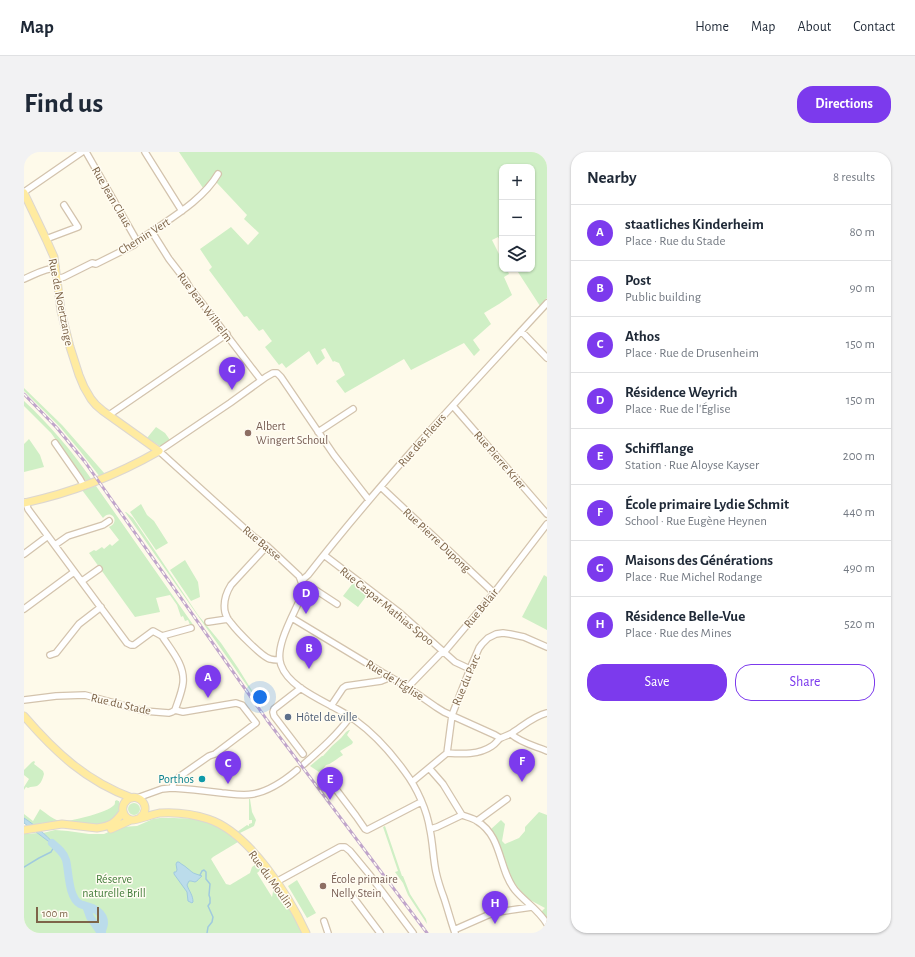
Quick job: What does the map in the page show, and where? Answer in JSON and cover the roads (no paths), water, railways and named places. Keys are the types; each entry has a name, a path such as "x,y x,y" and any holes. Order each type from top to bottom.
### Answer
{"main road":[{"name":"Rue de Noertzange","path":"24,193 54,257 61,311 74,362 84,387 96,405 159,451"},
{"path":"25,502 56,495 84,486 104,478 159,451"},
{"path":"24,716 42,737 71,764 115,791 140,799 151,811 161,813"},
{"path":"115,791 126,817 131,820"},
{"path":"26,830 62,824 103,828 114,823 123,809 126,800 134,798"},
{"path":"140,818 144,814 145,806"},
{"path":"41,828 72,828 98,832 110,829 131,820 137,820 161,813"},
{"name":"Rue du Moulin","path":"161,813 183,814 210,820 224,827 240,839 256,855 276,882 294,909 306,933"}],"street":[{"path":"24,193 82,152"},
{"name":"Rue Jean Claus","path":"86,152 137,241"},
{"path":"145,152 182,211"},
{"name":"Chemin Vert","path":"57,279 92,263 96,264 134,245 137,241 182,211 210,186 218,174"},
{"path":"46,239 78,227 64,205"},
{"name":"Rue Jean Wilhelm","path":"152,232 190,288 261,380"},
{"path":"24,279 47,269 56,268"},
{"name":"Rue des Fleurs","path":"302,583 381,486 547,303"},
{"path":"522,331 547,358"},
{"path":"109,415 227,334"},
{"path":"159,451 261,380 273,373 277,373 281,376 334,455 369,500"},
{"name":"Rue Pierre Krier","path":"452,406 547,514"},
{"path":"318,432 353,409"},
{"path":"55,443 84,486"},
{"name":"Rue Basse","path":"159,451 254,537 267,546 299,576 302,583"},
{"name":"Rue Pierre Dupong","path":"381,486 494,593"},
{"path":"25,502 28,509 127,644 131,646 134,645 153,631 162,636 179,662 182,674 182,688 175,710"},
{"path":"55,545 68,536 103,525 109,521"},
{"name":"Rue Belair","path":"408,687 440,654 444,652 494,593 547,524"},
{"path":"24,554 48,536"},
{"path":"267,546 235,579 227,591 225,598 225,612 231,624 253,646 266,657 272,660 279,660"},
{"name":"Rue Caspar Mathias Spoo","path":"324,555 400,613 455,662 470,670"},
{"path":"82,582 99,569"},
{"path":"24,609 74,572"},
{"path":"337,604 308,585 302,583 301,597 279,652 279,660 287,676 300,688 350,717 371,735 406,772 421,802 430,829 436,873 454,931 488,915 532,907"},
{"path":"50,654 56,652 79,624 101,607"},
{"name":"Rue de l'Église","path":"292,618 408,687 436,707 500,738"},
{"path":"208,622 228,619"},
{"path":"162,636 191,628"},
{"name":"Rue du Parc","path":"447,753 452,715 479,648 482,644 488,638 496,634 503,633 524,637 547,647"},
{"path":"332,706 343,688 346,686 381,681 388,676"},
{"path":"300,688 274,709 273,712 274,716 303,754"},
{"name":"Rue du Stade","path":"24,700 56,696 85,695 144,710 169,713 175,710 183,712 236,703 242,705 256,723 215,754 209,756 176,779 172,788"},
{"path":"412,782 447,753 476,753 492,746 500,738 512,734 538,716 547,713"},
{"path":"304,764 339,732 350,717"},
{"path":"512,734 515,738 547,750"},
{"path":"429,768 443,784 462,815 477,821 492,835 510,883 547,924"},
{"path":"134,798 162,789 172,788 240,795 253,794 271,788 297,770"},
{"path":"330,775 330,780 367,830 421,802"},
{"path":"145,806 148,798 153,792"},
{"path":"477,821 507,799"},
{"path":"430,829 462,815"},
{"path":"276,882 342,847 345,847 369,874 413,933"},
{"path":"353,897 380,933"},
{"path":"324,921 328,933"}],"water":[{"path":"24,818 43,833 60,850 24,823"},
{"path":"177,862 193,873 202,876 195,882 189,881 187,885 192,897 192,903 188,901 187,892 174,874 177,870"}],"waterway":[{"path":"52,843 65,857 73,896 76,901 86,906 90,917 101,933"},
{"path":"24,867 51,852 55,845"},
{"path":"200,875 204,870 206,872 206,879 210,884 210,903 208,906 213,917 207,933"},
{"path":"86,906 95,910 104,919 102,932"}],"railway":[{"path":"24,394 57,428 85,462 267,720 427,933"}],"place":[{"name":"Maisons des Générations","path":"232,390"},
{"name":"Albert Wingert Schoul","path":"248,433"},
{"name":"Résidence Weyrich","path":"306,614"},
{"name":"Post","path":"309,669"},
{"name":"staatliches Kinderheim","path":"208,698"},
{"name":"Hôtel de ville","path":"288,717"},
{"name":"Porthos","path":"202,779"},
{"name":"École primaire Lydie Schmit","path":"522,782"},
{"name":"Athos","path":"228,784"},
{"name":"Schifflange","path":"330,800"},
{"name":"École primaire Nelly Stein","path":"323,886"},
{"name":"Résidence Belle-Vue","path":"495,924"}],"park label":[{"name":"Réserve naturelle Brill","path":"114,886"}]}
